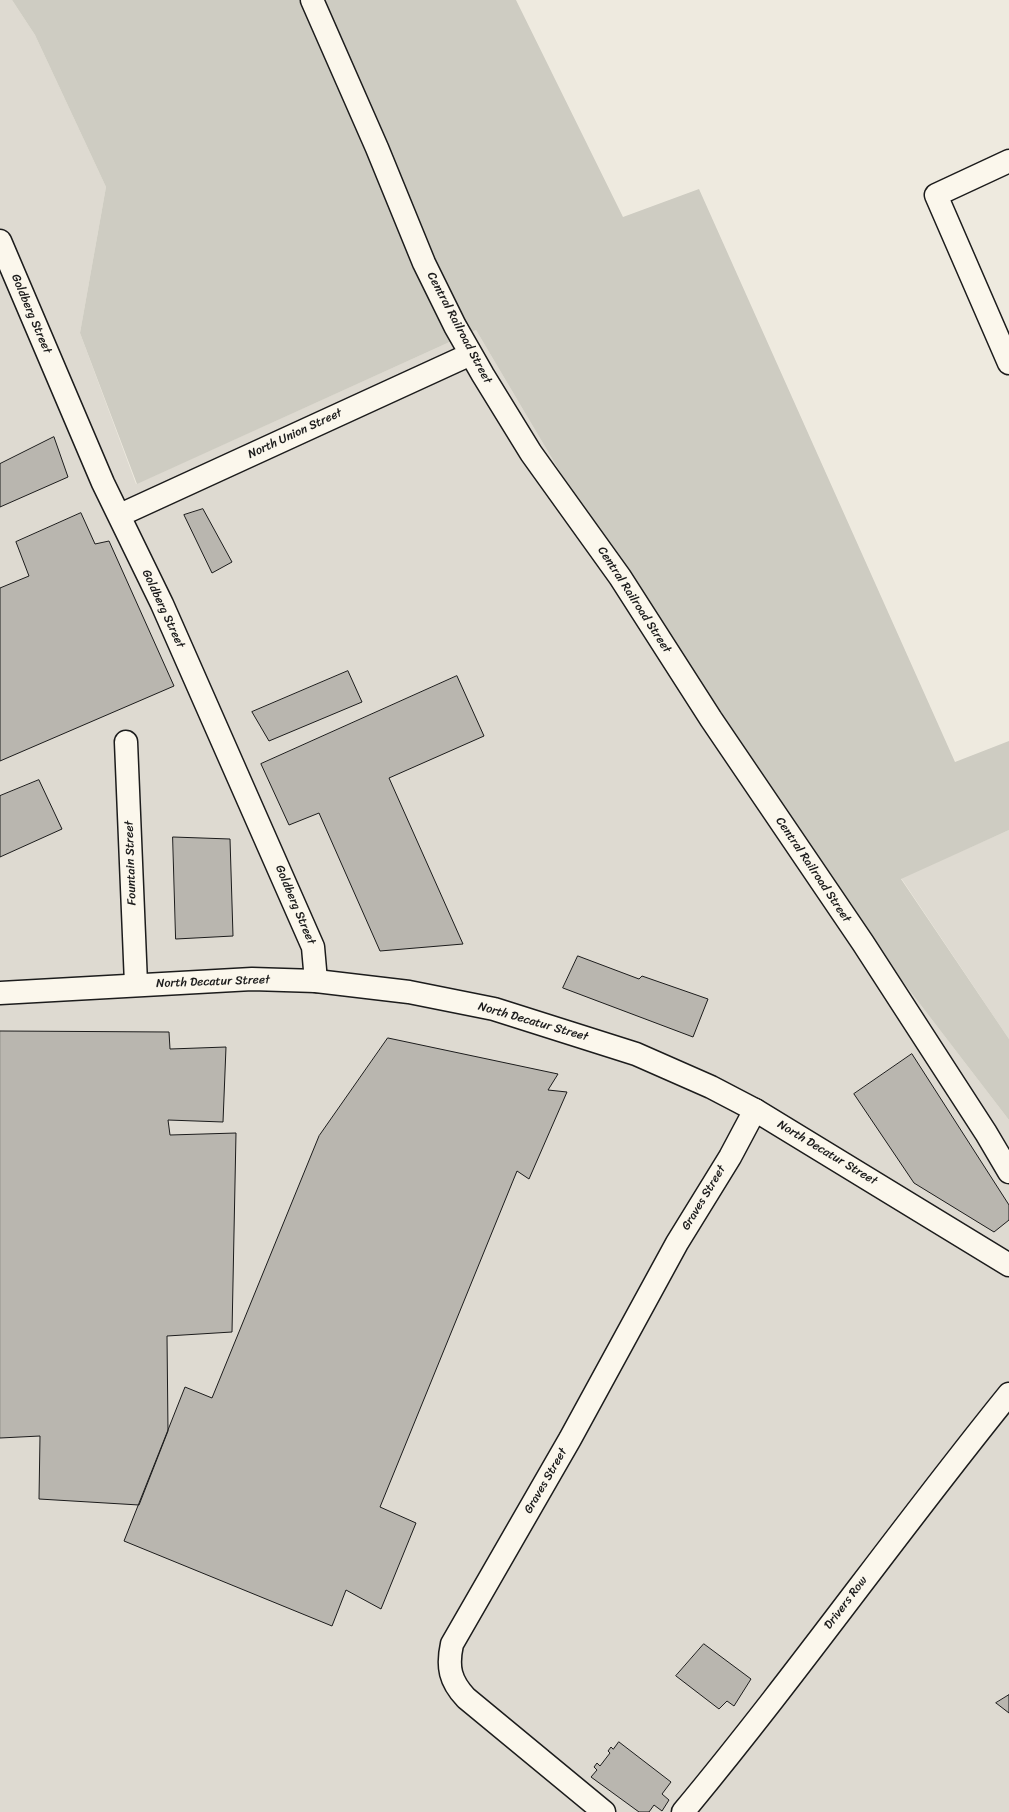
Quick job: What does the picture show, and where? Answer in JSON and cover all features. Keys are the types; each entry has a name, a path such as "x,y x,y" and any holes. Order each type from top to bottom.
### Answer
{"street":[{"name":"Central Railroad Street","path":"312,0 377,148 424,263 471,354 531,453 620,577 710,718 863,943 986,1133 1009,1172"},
{"path":"1009,161 936,195 1009,363"},
{"name":"Goldberg Street","path":"0,241 103,483 120,515 162,604 313,947 316,981"},
{"name":"North Union Street","path":"120,515 471,354"},
{"name":"Fountain Street","path":"126,742 136,984"},
{"name":"North Decatur Street","path":"0,993 136,984 252,979 316,981 409,992 494,1009 636,1054 711,1087 755,1110 1009,1265"},
{"name":"Graves Street","path":"604,1812 466,1698 458,1689 452,1678 448,1660 452,1644 570,1439 677,1243 730,1157 755,1110"},
{"name":"Drivers Row","path":"683,1812 729,1756 958,1456 1009,1394"}],"shaded area":[{"path":"0,0 12,0 35,35 106,187 80,333 136,484 476,330 576,499 900,978 1009,1120 1009,1812 0,1812"},
{"path":"12,0 516,0 623,217 699,189 955,762 1009,741 1009,830 901,879 1009,1039 1009,1120 900,978 576,499 476,330 137,484 80,333 106,187 35,35"},
{"path":"1009,830 1009,1039 901,878"}],"building":[{"path":"54,437 68,477 0,507 0,464"},
{"path":"203,509 232,562 212,573 184,515"},
{"path":"81,513 95,544 109,541 174,686 0,761 0,588 29,576 16,542"},
{"path":"348,671 362,702 269,741 252,712"},
{"path":"457,676 484,736 389,778 463,944 380,951 319,813 289,825 261,764"},
{"path":"39,780 62,829 0,857 0,796"},
{"path":"173,837 230,839 233,936 176,939"},
{"path":"578,956 639,979 642,976 708,999 693,1037 563,988"},
{"path":"0,1031 169,1032 170,1049 226,1047 223,1122 168,1120 170,1135 236,1133 232,1332 167,1336 168,1431 139,1505 39,1499 40,1436 0,1438"},
{"path":"388,1038 558,1074 548,1090 567,1092 529,1179 517,1171 380,1507 416,1523 381,1609 346,1590 332,1626 124,1541 185,1387 212,1398 319,1136"},
{"path":"912,1054 1009,1205 1009,1220 994,1232 914,1183 854,1094"},
{"path":"704,1644 751,1679 734,1706 727,1701 719,1709 676,1676"},
{"path":"1009,1695 1009,1713 996,1703"},
{"path":"619,1742 671,1782 662,1794 669,1800 662,1811 654,1805 649,1812 639,1812 591,1777 597,1770 594,1767 597,1763 600,1766 610,1753 608,1751 611,1747 613,1749"}]}
